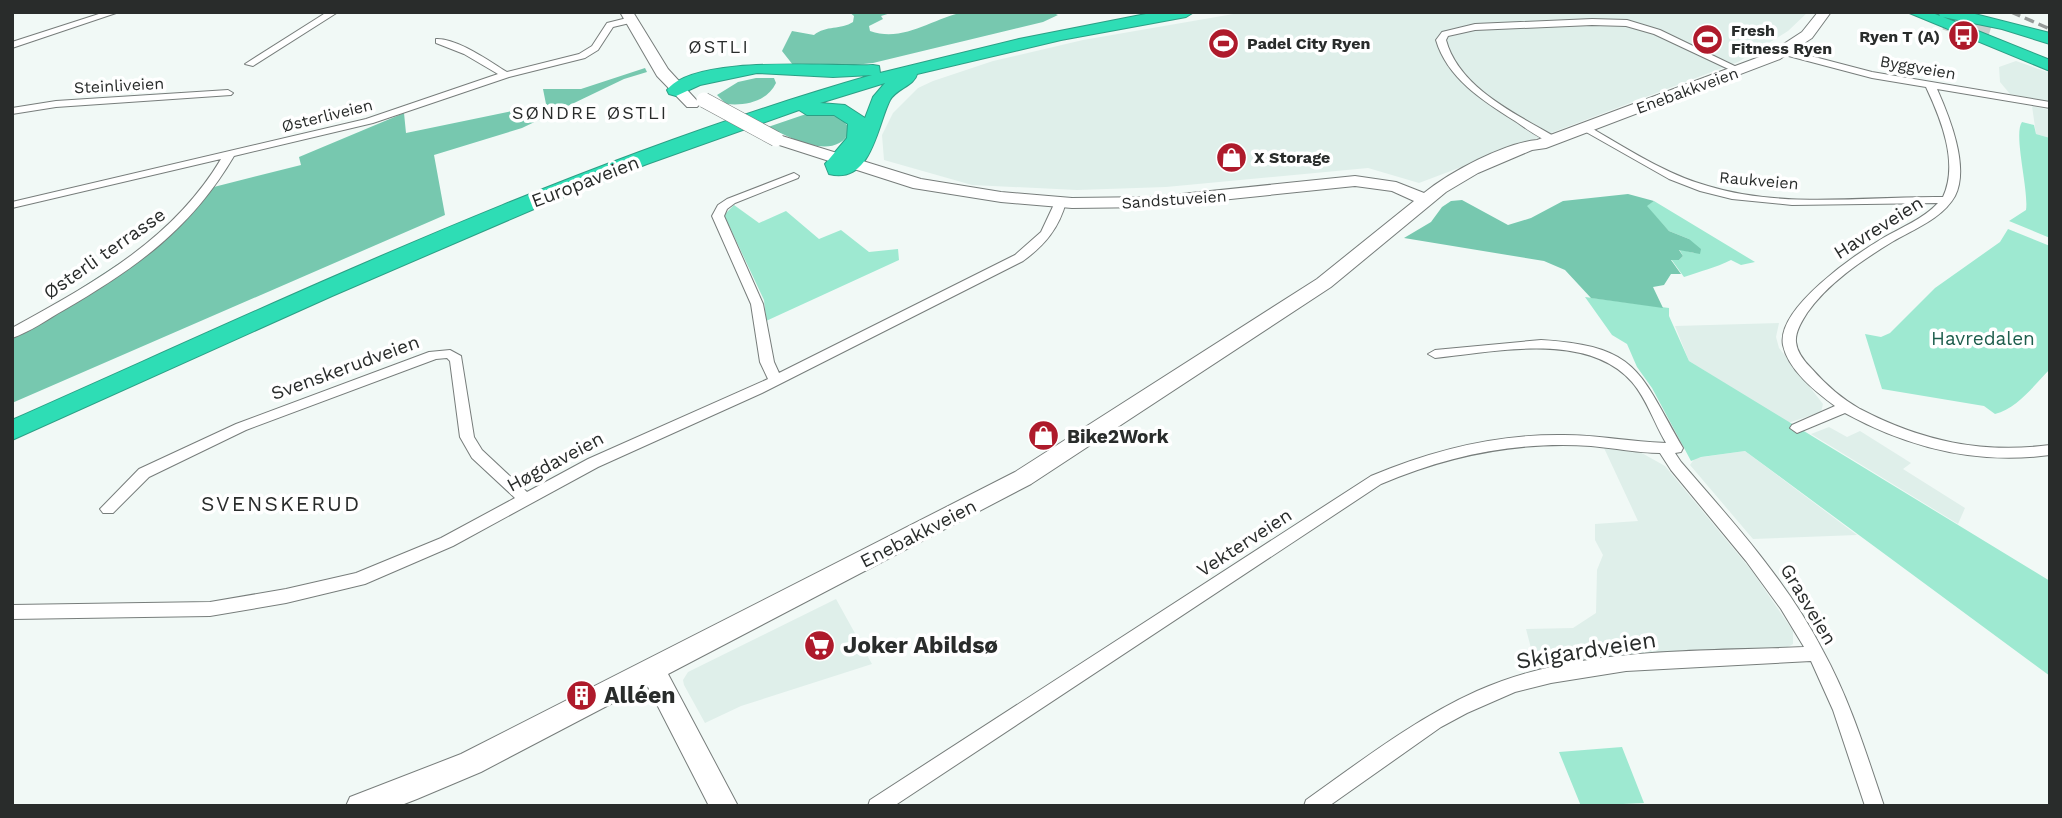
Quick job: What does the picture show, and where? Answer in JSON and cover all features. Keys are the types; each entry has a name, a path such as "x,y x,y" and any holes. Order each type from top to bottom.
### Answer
{"highway":[{"name":"Europaveien","path":"12,418 448,226 710,125 892,68 1015,37 1138,12"},
{"name":"Europaveien","path":"12,431 443,238 737,124 856,86 1036,40 1185,12"},
{"path":"1915,12 2050,66"},
{"path":"1943,12 2006,25 2050,39"},
{"path":"1996,33 2050,48"},
{"path":"1996,33 2050,55"},
{"path":"690,93 764,67 824,72 892,68"},
{"path":"841,164 864,151 883,96 922,69"},
{"path":"710,125 773,97 859,71"},
{"path":"690,93 741,75 768,72 783,77 787,82 786,88 773,97"},
{"path":"737,124 816,107 844,111 855,118 859,128 854,144 841,164"}],"main road":[{"name":"Enebakkveien","path":"360,806 471,763 963,510 1062,455 1324,283 1432,196 1536,146 1740,71 1784,52 1807,35 1825,12"},
{"name":"Sandstuveien","path":"629,16 654,58 656,67 690,93 718,122 888,182 919,184 979,195 1060,202 1170,201 1355,181 1432,196"},
{"path":"652,670 724,806"}],"street":[{"path":"12,45 115,12"},
{"path":"250,64 334,12"},
{"name":"Østerliveien","path":"12,205 369,121 506,75 585,55 597,46 610,26 629,16"},
{"path":"1553,140 1492,101 1463,76 1443,50 1443,37 1452,31 1475,27 1627,23 1667,36 1740,71"},
{"path":"439,41 467,52 506,75"},
{"name":"Byggveien","path":"1784,52 1848,70 2050,105"},
{"name":"Havreveien","path":"1930,85 1948,136 1954,162 1955,186 1937,213 1857,258 1817,294 1799,316 1790,334 1793,353 1807,373 1846,407 1897,433 1956,449 2011,453 2050,450"},
{"name":"Steinliveien","path":"12,111 56,104 228,93"},
{"name":"Raukveien","path":"1584,128 1676,178 1737,197 1866,202 1946,200"},
{"name":"Østerli terrasse","path":"12,334 96,284 172,229 208,192 229,155"},
{"path":"775,379 767,362 757,304 718,216 722,207 731,201 794,176"},
{"name":"Høgdaveien","path":"12,612 198,610 286,596 359,579 397,565 447,542 604,458 706,414 1019,258 1045,238 1060,202"},
{"name":"Grasveien","path":"1435,354 1555,345 1601,354 1637,379 1671,448 1676,466 1765,571 1816,654 1839,705 1875,806"},
{"name":"Svenskerudveien","path":"108,509 144,473 172,459 299,403 398,366 443,354 456,359 467,437 477,454 526,500"},
{"path":"1797,428 1846,407"},
{"name":"Vekterveien","path":"877,806 1376,480 1409,465 1452,451 1513,441 1580,441 1671,448"},
{"name":"Skigardveien","path":"1313,806 1427,726 1514,685 1624,665 1816,654"}],"shaded area":[{"path":"1245,12 1808,12 1788,31 1738,62 1419,183 1368,168 1166,187 1077,190 972,185 884,160 882,135 893,113 918,88 933,81 993,61 1083,40"},
{"path":"2016,61 2050,73 2050,102 2010,94 2000,82 1999,67"},
{"path":"2032,106 2050,110 2050,138 2036,134"},
{"path":"1779,323 1776,337 1779,348 1823,404 1821,412 1788,423 1689,361 1675,326"},
{"path":"1829,427 1847,437 1860,431 1911,463 1903,469 1965,508 1958,524 1811,434"},
{"path":"1604,448 1640,452 1665,466 1752,571 1793,631 1793,644 1786,648 1534,671 1528,653 1532,652 1526,629 1573,628 1596,613 1597,570 1603,555 1595,540 1595,524 1638,521"},
{"path":"1745,451 1857,535 1753,539 1690,465 1695,458"},
{"path":"836,599 872,664 741,706 705,723 684,685 683,680 688,672"}],"green space":[{"path":"1027,10 1058,15 1043,22 873,63 826,68 793,65 782,51 792,31 814,35 848,24 853,22 854,16 849,12 894,12 881,16 883,19 869,26 870,31 882,34 906,32 953,15 973,11"},
{"path":"645,68 647,72 624,79 522,128 434,155 445,215 12,403 12,333 144,247 206,189 301,165 299,157 404,113 406,133 546,104 543,89 581,89"},
{"path":"774,78 776,83 761,99 741,104 726,104 717,95 738,82"},
{"path":"809,113 828,114 838,118 850,131 843,140 834,145 823,146 799,141 768,127"},
{"path":"2022,122 2034,125 2036,134 2050,138 2050,238 2009,221 2026,210 2019,138"},
{"path":"1628,194 1654,201 1647,206 1669,231 1689,239 1701,249 1700,254 1679,250 1683,256 1679,260 1671,260 1681,274 1671,274 1664,285 1653,287 1663,308 1591,298 1565,270 1544,261 1404,238 1431,222 1442,207 1451,201 1462,200 1508,225 1531,218 1563,201"},
{"path":"1654,201 1755,262 1741,265 1731,260 1684,277 1671,259 1679,260 1683,256 1679,249 1694,253 1689,239 1669,231 1646,206"},
{"path":"734,205 759,223 786,211 819,239 841,230 869,252 898,249 899,260 766,321 764,300 724,215"},
{"name":"Havredalen","path":"2008,229 2050,246 2050,369 2019,401 1995,414 1984,406 1882,389 1865,334 1881,337 1890,333 1935,288 2000,242"},
{"path":"1585,297 1669,308 1669,316 1689,361 2050,581 2050,676 1745,451 1701,457 1691,461 1652,388 1637,367 1627,344 1612,335"},
{"path":"1622,747 1644,803 1581,806 1559,752"}],"tunnel":[{"path":"1945,21 1991,35"}],"railway":[{"path":"2011,12 2050,29"}],"place":[{"name":"Ryen T (A)","path":"1963,36"},
{"name":"Fresh Fitness Ryen","path":"1708,39"},
{"name":"Padel City Ryen","path":"1224,43"},
{"name":"X Storage","path":"1231,157"},
{"name":"Bike2Work","path":"1044,436"},
{"name":"Joker Abildsø","path":"820,645"},
{"name":"Alléen","path":"581,695"}],"district":[{"name":"ØSTLI","path":"719,47"},
{"name":"SØNDRE ØSTLI","path":"590,113"},
{"name":"SVENSKERUD","path":"281,504"}]}
